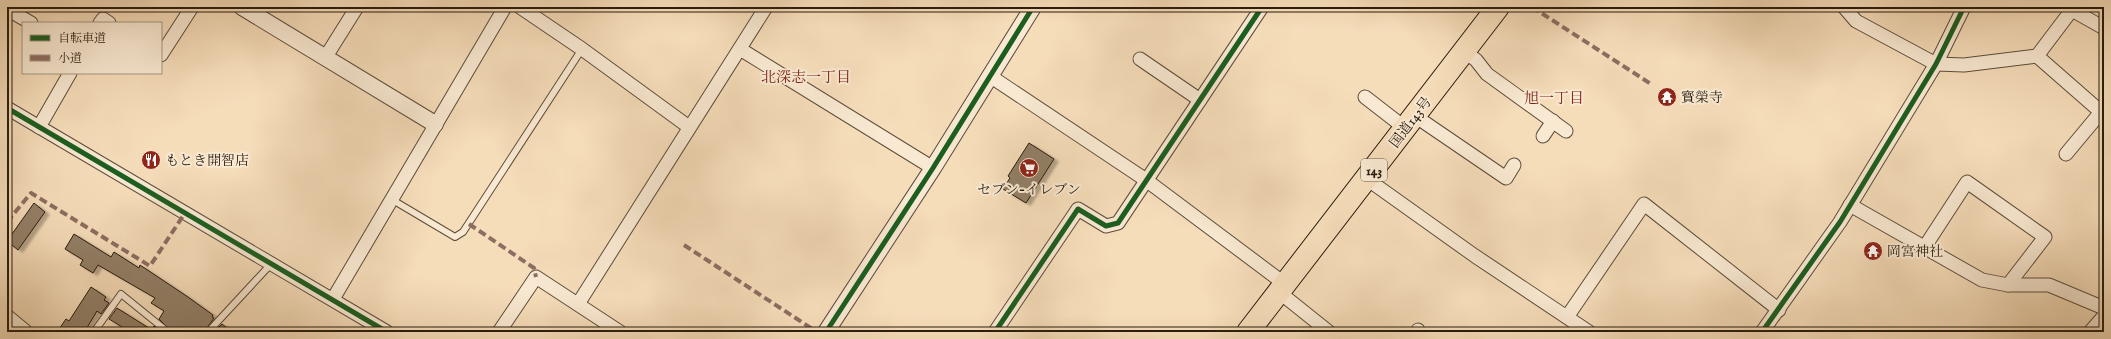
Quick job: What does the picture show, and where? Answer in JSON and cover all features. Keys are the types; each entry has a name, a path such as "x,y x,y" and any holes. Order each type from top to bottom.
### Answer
{"highway":[{"name":"国道143号","path":"1248,332 1498,7"}],"street":[{"path":"162,53 192,7"},
{"path":"242,7 435,124"},
{"path":"325,58 357,7"},
{"path":"333,299 505,7"},
{"path":"520,7 582,49 689,127"},
{"path":"578,304 766,7"},
{"path":"826,332 933,168 1032,7"},
{"path":"995,332 1078,208 1106,226 1118,223 1262,7"},
{"path":"1844,7 1856,22 1936,64 1964,65 2037,56 2073,8 2104,28"},
{"path":"1762,332 1779,310 1850,205 1936,64 1964,7"},
{"path":"7,9 29,22"},
{"path":"740,49 933,168"},
{"path":"1464,51 1476,60 1487,74 1566,131"},
{"path":"2037,56 2101,112 2066,154"},
{"path":"1140,59 1200,100"},
{"path":"39,127 69,74"},
{"path":"990,76 1146,180 1282,288 1329,332"},
{"path":"1365,97 1509,181 1514,165"},
{"path":"7,108 387,332"},
{"path":"1543,136 1553,121"},
{"path":"1367,179 1475,256 1589,332"},
{"path":"1924,248 1967,182 2045,237 2008,285"},
{"path":"1567,317 1644,204 1779,310"},
{"path":"1850,205 1982,280 2008,285 2049,285 2104,308"},
{"path":"499,332 536,277 620,332"},
{"path":"2090,332 2104,316"},
{"path":"7,318 24,332"}],"lane":[{"path":"391,199 455,237 463,232 582,49"},
{"path":"208,332 272,263"},
{"path":"94,332 121,294 168,332"}],"building":[{"path":"1029,143 1054,159 1026,203 1003,189 1010,178 1008,176"},
{"path":"34,203 45,212 18,250 7,241"},
{"path":"74,234 111,257 114,252 139,268 140,265 188,297 213,315 212,317 214,318 204,332 172,332 159,319 164,311 151,303 155,298 98,265 93,273 80,265 83,260 65,249"},
{"path":"91,287 106,297 104,300 109,303 101,314 97,311 85,331 86,332 57,332 66,319 69,321"},
{"path":"117,308 152,330 154,326 161,332 119,332 122,327 109,319"},
{"path":"222,324 233,332 214,332"}],"marked path":[{"path":"1532,7 1651,84"},
{"path":"7,222 31,193 150,266 185,213"},
{"path":"469,224 534,268 536,277"},
{"path":"684,245 817,332"}],"cycle path":[{"path":"826,332 933,168 1033,7"},
{"path":"995,332 1078,209 1106,226 1118,223 1262,7"},
{"path":"1762,332 1840,222 1936,64 1964,7"},
{"path":"7,108 387,332"}],"place":[{"name":"寳榮寺","path":"1667,97"},
{"name":"もとき開智店","path":"151,160"},
{"name":"セブン-イレブン","path":"1029,168"},
{"name":"岡宮神社","path":"1873,251"}],"district":[{"name":"北深志一丁目","path":"806,77"},
{"name":"旭一丁目","path":"1554,98"}]}
